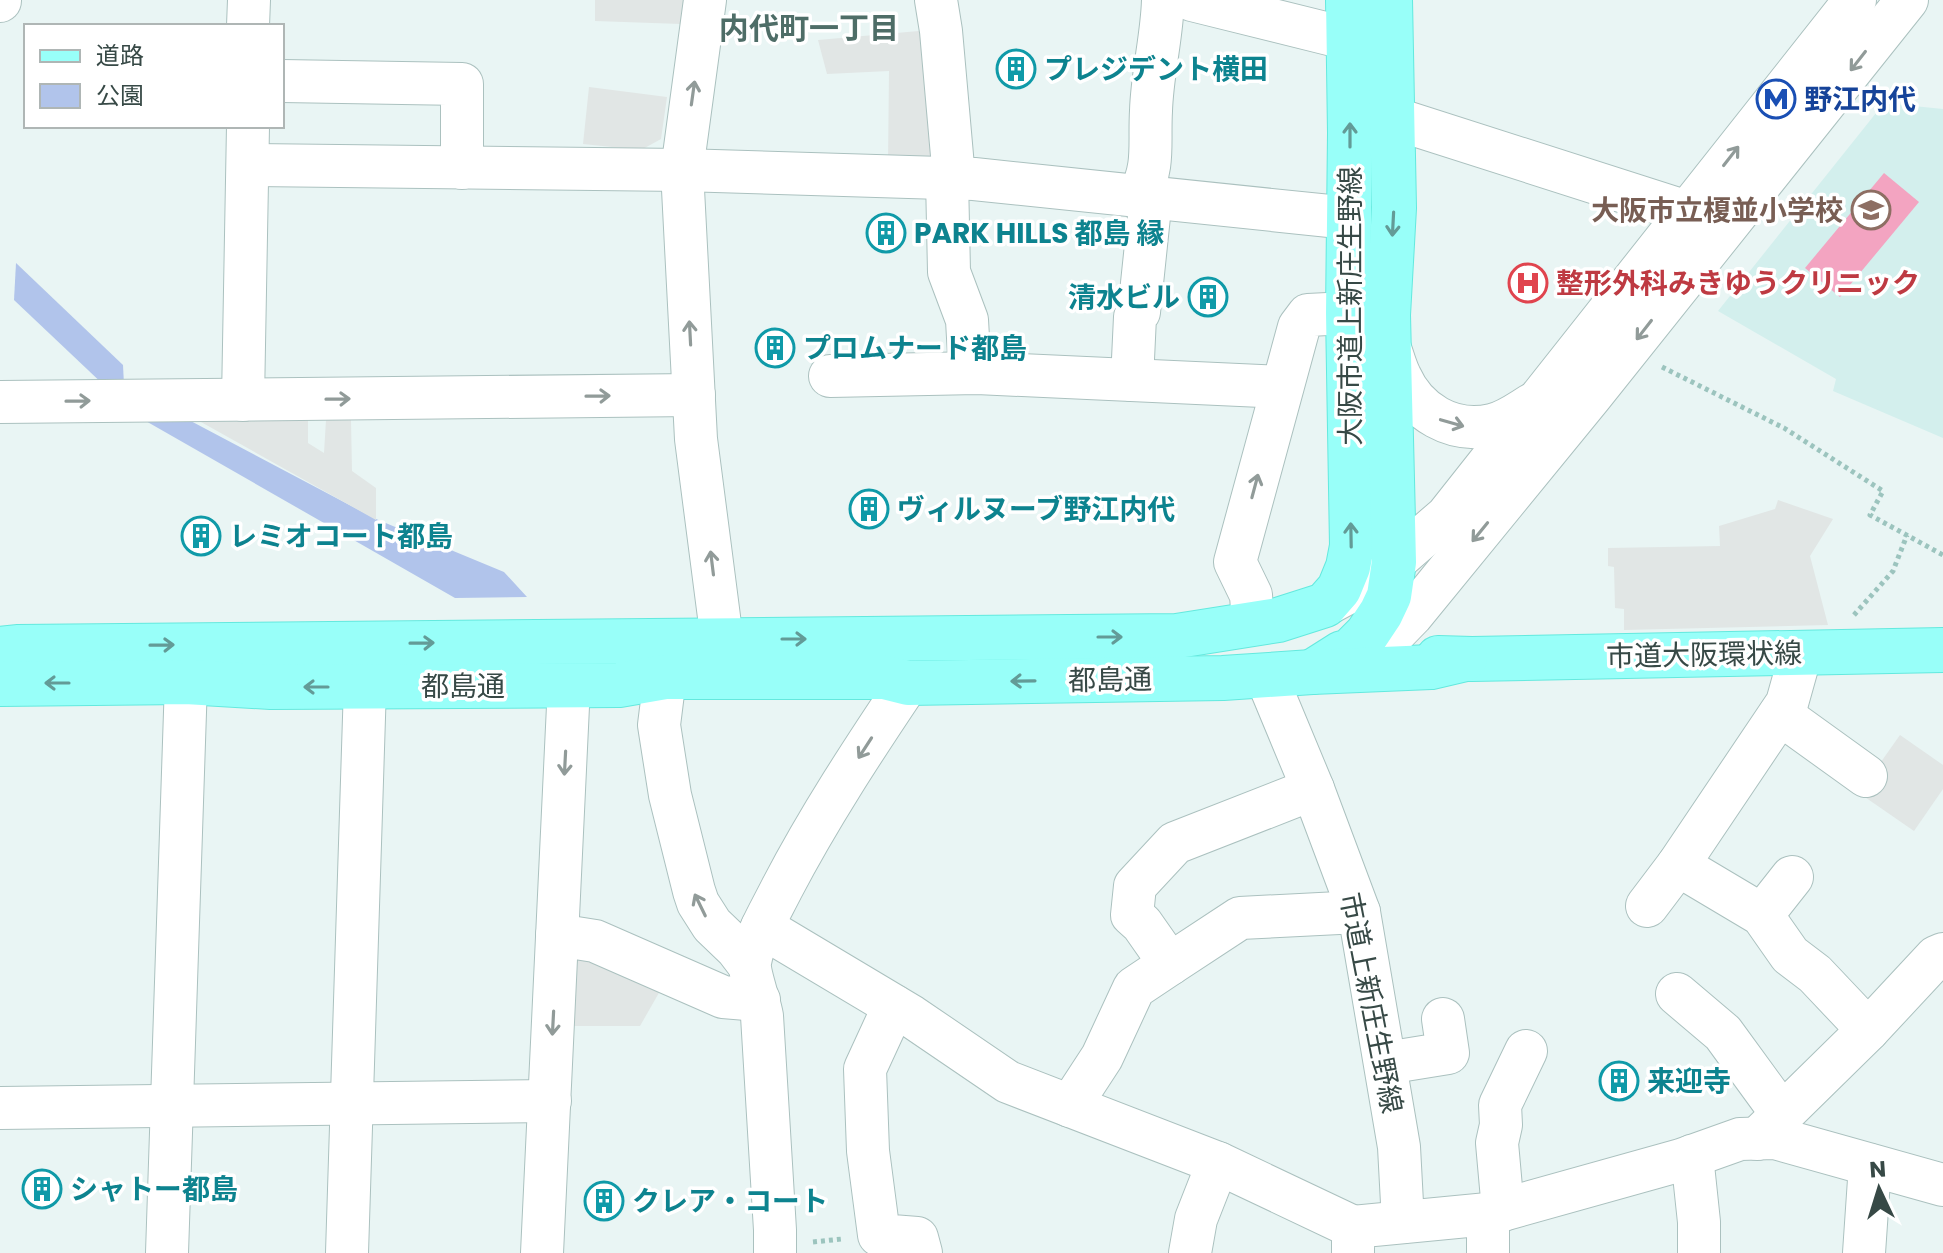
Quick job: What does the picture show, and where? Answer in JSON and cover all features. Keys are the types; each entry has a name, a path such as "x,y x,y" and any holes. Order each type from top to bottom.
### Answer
{"main road":[{"name":"大阪市道上新庄生野線","path":"1345,659 1381,613 1389,596 1394,562 1388,315 1394,208 1390,0"},
{"name":"大阪市道上新庄生野線","path":"1325,605 1339,589 1352,546 1348,313 1349,20"},
{"name":"都島通","path":"0,649 1177,636 1278,620 1325,605"},
{"name":"市道大阪環状線","path":"1177,636 1345,659 1431,667 1465,659"},
{"name":"市道大阪環状線","path":"1345,659 1943,650"},
{"name":"都島通","path":"0,684 186,682 271,687 619,685 665,677 884,677 908,683 1223,678 1266,676 1345,659"}],"street":[{"path":"248,24 249,0"},
{"path":"705,0 682,170 696,439 722,640 728,655 740,666 763,677"},
{"path":"936,0 951,178 949,272 967,320 970,373"},
{"path":"1132,380 1135,317 1139,312 1145,184 1151,157 1151,112 1163,0"},
{"path":"1192,0 1349,20"},
{"name":"都島通","path":"1325,605 1394,562 1447,516 1855,0"},
{"path":"1345,659 1415,612 1907,0"},
{"path":"284,81 462,84 462,168"},
{"path":"1393,118 1687,212"},
{"path":"243,400 248,145 462,168 682,170 951,178 1349,218"},
{"path":"1253,624 1251,595 1235,562 1299,327 1308,315 1348,313"},
{"path":"1389,345 1400,377 1412,397 1441,421 1465,427 1493,425 1535,403"},
{"path":"830,376 970,373 1282,387"},
{"path":"0,402 694,395"},
{"path":"1394,562 1420,622 1443,649 1465,659"},
{"path":"722,640 697,649 665,677 659,725 670,795 698,903 712,925 736,948 754,982"},
{"path":"1647,906 1787,703 1801,653"},
{"name":"市道上新庄生野線","path":"1266,676 1359,912 1399,1147 1403,1222"},
{"path":"167,1253 186,682"},
{"path":"775,1253 772,1169 754,982 762,927 810,836 908,683"},
{"path":"542,1253 569,685"},
{"path":"347,1253 365,686"},
{"path":"1780,714 1866,776"},
{"path":"1170,964 1132,915 1135,886 1175,843 1313,789"},
{"path":"1678,865 1762,915 1790,955 1815,974 1868,1030"},
{"path":"1762,915 1792,877"},
{"path":"1070,1106 1102,1057 1134,988 1240,918 1359,912"},
{"path":"762,927 894,1006 1008,1082 1218,1163 1353,1240 1403,1222 1493,1226 1769,1126 1868,1030 1936,957 1943,954"},
{"path":"557,935 595,941 723,997 754,982"},
{"path":"1677,994 1723,1033 1775,1138 1943,1185"},
{"path":"894,1006 865,1069 868,1151 879,1235 917,1238 921,1253"},
{"path":"1386,1063 1448,1053 1443,1019"},
{"path":"1493,1226 1500,1105 1526,1051"},
{"path":"0,1108 550,1101"},
{"path":"1692,1156 1699,1253"},
{"path":"1190,1253 1196,1219 1218,1163"},
{"path":"1864,1253 1870,1165"}],"path":[{"path":"1662,367 1784,428 1883,491 1870,515 1943,555"},
{"path":"1848,620 1893,571 1907,535"}],"shaded area":[{"path":"595,0 685,0 681,24 595,21"},
{"path":"930,30 942,164 888,163 889,71 827,74 818,40"},
{"path":"589,87 667,97 661,139 641,150 583,144"},
{"name":"大阪市立榎並小学校","path":"1884,103 1943,109 1943,438 1833,391 1836,379 1718,311"},
{"path":"1884,173 1919,202 1840,297 1805,268"},
{"path":"308,420 308,443 324,453 326,420 351,420 352,471 376,488 376,520 201,422"},
{"path":"1778,500 1833,519 1810,556 1828,625 1624,630 1624,609 1615,608 1614,567 1608,566 1608,548 1720,546 1719,526 1775,509"},
{"path":"1900,735 1943,765 1943,789 1914,831 1859,793"},
{"path":"568,941 668,977 640,1026 564,1026"}],"green space":[{"path":"16,263 123,365 124,385 107,388 14,300"},
{"path":"187,419 376,519 504,572 527,597 455,598 144,420"}],"place":[{"name":"プレジデント横田","path":"1016,69"},
{"name":"野江内代","path":"1776,99"},
{"name":"大阪市立榎並小学校","path":"1871,210"},
{"name":"PARK HILLS 都島 縁","path":"886,233"},
{"name":"整形外科みきゆうクリニック","path":"1528,283"},
{"name":"清水ビル","path":"1208,297"},
{"name":"プロムナード都島","path":"775,348"},
{"name":"ヴィルヌーブ野江内代","path":"869,509"},
{"name":"レミオコート都島","path":"201,536"},
{"name":"来迎寺","path":"1619,1081"},
{"name":"シャトー都島","path":"42,1189"},
{"name":"クレア・コート","path":"604,1201"}],"district":[{"name":"内代町一丁目","path":"809,28"}]}
